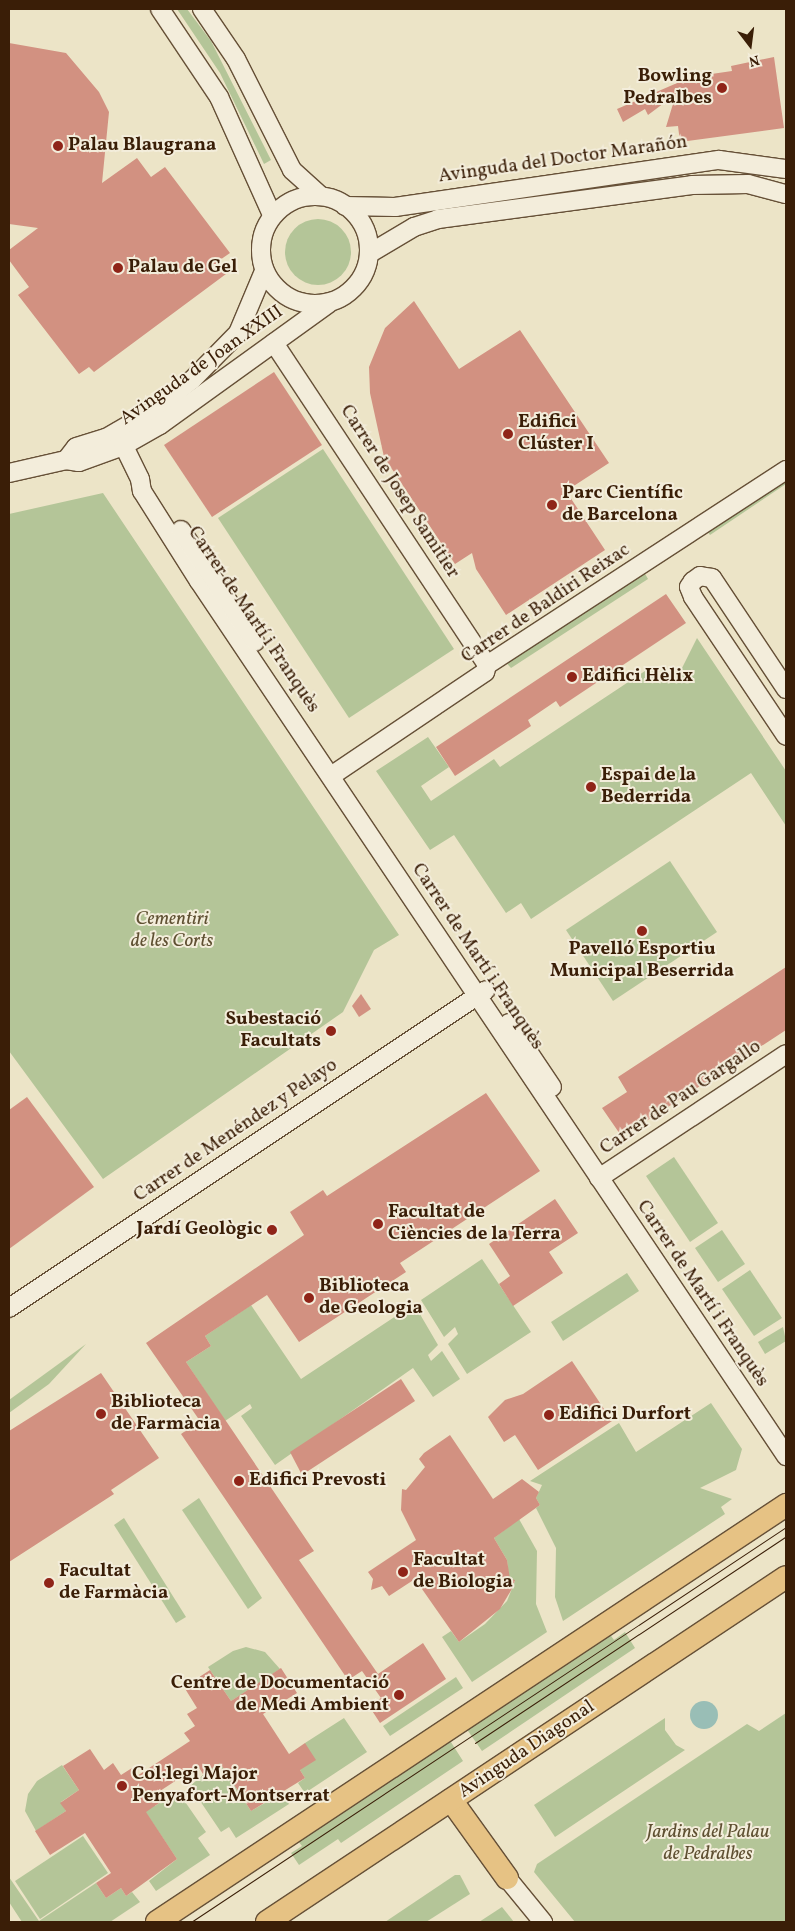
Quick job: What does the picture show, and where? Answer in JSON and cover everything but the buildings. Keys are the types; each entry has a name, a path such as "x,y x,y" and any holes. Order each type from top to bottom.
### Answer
{"main road":[{"path":"157,1922 786,1505"},
{"name":"Avinguda Diagonal","path":"267,1922 786,1577"},
{"path":"451,1800 507,1878"}],"street":[{"path":"160,9 219,98 272,215"},
{"path":"202,9 236,59 292,170 321,196 345,206 367,230 372,252 360,282 348,294 329,303 294,300 276,287 264,271 261,242 272,215 290,202 321,196"},
{"name":"Avinguda del Doctor Marañón","path":"345,206 395,207 719,160 756,162 786,169"},
{"path":"372,252 414,227 438,219 692,185 748,184 786,194"},
{"name":"Avinguda de Joan XXIII","path":"120,439 192,380 238,333 264,271"},
{"name":"Avinguda de Joan XXIII","path":"9,473 66,460 76,447 120,439 160,425 329,303"},
{"name":"Carrer de Josep Samitier","path":"274,343 487,664"},
{"name":"Carrer de Martí i Franquès","path":"120,439 140,479 154,490 336,773 482,993 604,1175 786,1439"},
{"name":"Carrer de Baldiri Reixac","path":"336,773 485,672 487,664 786,470"},
{"path":"786,689 712,578 700,576 693,581 689,587 693,597 786,736"},
{"name":"Carrer de Menéndez y Pelayo","path":"9,1308 482,993"},
{"name":"Carrer de Pau Gargallo","path":"604,1175 786,1054"},
{"name":"Carrer de Martí i Franquès","path":"604,1175 786,1456"},
{"path":"507,1878 543,1922"}],"green space":[{"path":"177,9 187,9 211,41 271,160 264,164 220,73"},
{"path":"318,219 331,222 341,229 348,239 351,252 348,265 341,275 331,282 318,285 305,282 295,275 288,265 285,252 288,239 295,229 305,222"},
{"path":"323,449 454,649 349,718 218,518"},
{"path":"786,473 786,484 710,535 705,528"},
{"name":"Cementiri de les Corts","path":"103,493 399,935 374,950 343,1012 103,1179 9,1051 9,514"},
{"path":"643,570 648,579 511,668 503,659"},
{"name":"Espai de la Bederrida","path":"697,638 786,771 786,826 751,773 531,919 521,903 506,913 454,835 430,850 376,771 428,737 449,767 421,786 431,801 494,759 500,767 651,667 662,682 682,668"},
{"name":"Pavelló Esportiu Municipal Beserrida","path":"670,861 717,932 613,1001 566,930"},
{"path":"674,1157 718,1223 690,1242 646,1176"},
{"path":"722,1230 745,1264 718,1282 695,1248"},
{"path":"482,1259 531,1332 467,1374 448,1344 458,1334 455,1327 444,1337 421,1300"},
{"path":"750,1270 782,1318 754,1336 722,1289"},
{"path":"627,1273 639,1291 563,1341 551,1322"},
{"path":"414,1304 438,1345 428,1355 431,1361 442,1351 460,1379 433,1397 413,1368 275,1465 241,1416 252,1408 250,1404 225,1421 186,1362 211,1346 205,1336 251,1305 301,1379"},
{"path":"783,1327 786,1341 765,1354 758,1342"},
{"path":"86,1344 49,1384 9,1413 9,1400"},
{"path":"711,1403 742,1449 736,1470 700,1488 732,1499 721,1507 725,1514 563,1621 555,1597 556,1548 536,1508 540,1505 536,1498 542,1485 530,1481 619,1423 636,1452"},
{"path":"199,1498 262,1598 248,1609 182,1510"},
{"path":"124,1518 186,1617 176,1623 114,1525"},
{"path":"519,1519 537,1551 536,1604 547,1632 472,1682 442,1637 451,1631 459,1642 485,1624 507,1601 515,1581 509,1579 507,1560 494,1538"},
{"path":"625,1632 635,1648 482,1751 466,1728 609,1633 614,1640"},
{"path":"246,1647 265,1652 280,1669 231,1701 208,1667 233,1651"},
{"path":"456,1677 463,1688 390,1736 383,1726"},
{"name":"Jardins del Palau de Pedralbes","path":"786,1713 786,1922 575,1922 534,1872 537,1864 747,1724 759,1731"},
{"path":"344,1718 367,1752 305,1793 298,1783 305,1778 300,1770 305,1743"},
{"path":"665,1718 665,1730 676,1745 685,1750 555,1837 534,1805"},
{"path":"449,1739 463,1761 341,1843 338,1839 299,1865 291,1853 302,1846 297,1840"},
{"path":"215,1755 251,1811 282,1793 289,1804 236,1838 229,1827 221,1832 190,1786 210,1769"},
{"path":"62,1765 79,1790 61,1802 66,1811 36,1831 25,1811 28,1794 37,1781"},
{"path":"172,1794 181,1796 206,1832 198,1838 210,1855 156,1891 149,1881 177,1859 140,1804 155,1806"},
{"path":"83,1836 108,1873 40,1919 15,1881"},
{"path":"455,1875 460,1875 470,1894 426,1922 385,1922"},
{"path":"9,1877 39,1921 96,1883 106,1898 121,1888 126,1896 132,1892 140,1902 110,1922 22,1922 9,1902"},
{"path":"502,1907 514,1922 479,1922"}],"water":[{"path":"704,1701 714,1705 718,1715 714,1725 704,1729 694,1725 690,1715 694,1705"}],"tram line":[{"path":"191,1922 786,1527"},
{"path":"475,1743 786,1536"}],"place":[{"name":"Bowling Pedralbes","path":"722,88"},
{"name":"Palau Blaugrana","path":"58,146"},
{"name":"Palau de Gel","path":"118,268"},
{"name":"Edifici Clúster I","path":"508,434"},
{"name":"Parc Científic de Barcelona","path":"552,505"},
{"name":"Edifici Hèlix","path":"572,677"},
{"name":"Espai de la Bederrida","path":"591,787"},
{"name":"Pavelló Esportiu Municipal Beserrida","path":"642,931"},
{"name":"Subestació Facultats","path":"331,1031"},
{"name":"Facultat de Ciències de la Terra","path":"378,1224"},
{"name":"Jardí Geològic","path":"272,1230"},
{"name":"Biblioteca de Geologia","path":"309,1298"},
{"name":"Biblioteca de Farmàcia","path":"101,1414"},
{"name":"Edifici Durfort","path":"549,1415"},
{"name":"Edifici Prevosti","path":"239,1481"},
{"name":"Facultat de Biologia","path":"403,1572"},
{"name":"Facultat de Farmàcia","path":"49,1583"},
{"name":"Centre de Documentació de Medi Ambient","path":"399,1695"},
{"name":"Col·legi Major Penyafort-Montserrat","path":"122,1786"}]}
